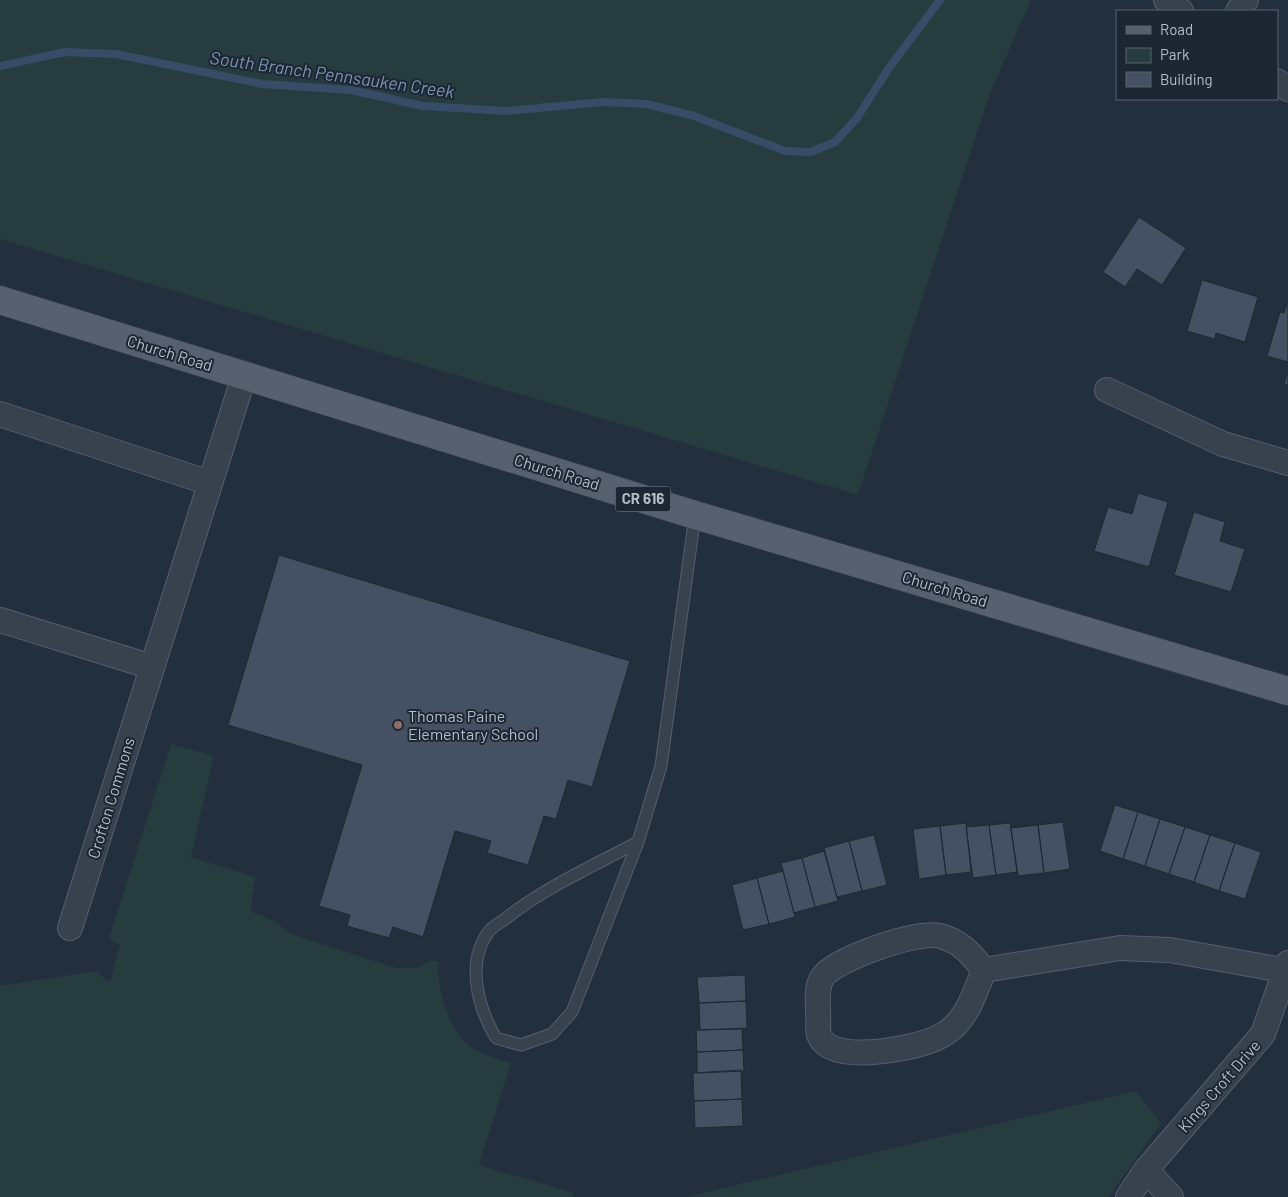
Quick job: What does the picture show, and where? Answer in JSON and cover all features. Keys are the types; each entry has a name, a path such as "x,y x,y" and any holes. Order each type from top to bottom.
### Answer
{"main road":[{"name":"Church Road","path":"0,300 695,515 1288,691"}],"street":[{"path":"1166,0 1180,10"},
{"path":"1278,82 1288,90"},
{"name":"Crofton Commons","path":"70,928 244,376"},
{"path":"1107,390 1223,444 1288,464"},
{"path":"0,414 210,483"},
{"path":"0,620 152,667"},
{"path":"939,936 966,947 984,970 966,1014 951,1030 927,1043 883,1052 852,1052 829,1047 819,1034 818,992 822,978 838,963 911,937 939,936"},
{"path":"984,970 1120,948 1170,950 1287,968"},
{"name":"Kings Croft Drive","path":"1128,1197 1146,1170 1264,1034 1287,968"},
{"path":"1146,1170 1171,1197"}],"lane":[{"path":"638,842 526,903 490,930 477,959 477,989 489,1026 496,1038 521,1045 552,1034 572,1012 638,842 661,766 695,515"}],"green space":[{"path":"0,0 1031,0 989,96 858,495 0,239"},
{"path":"171,744 214,756 191,857 255,877 251,911 276,922 289,933 395,968 417,968 430,961 438,961 439,983 442,995 457,1032 472,1048 486,1055 511,1063 479,1165 574,1193 572,1197 0,1197 0,986 96,971 110,982 120,945 109,938"},
{"path":"1136,1091 1161,1123 1109,1197 685,1197"}],"building":[{"path":"1139,217 1186,248 1162,285 1137,269 1125,287 1103,272"},
{"path":"1202,280 1258,297 1245,342 1216,333 1215,339 1187,331"},
{"path":"1288,301 1288,362 1267,356 1280,312 1284,313"},
{"path":"1288,370 1288,385 1284,384"},
{"path":"1138,493 1168,502 1149,567 1094,551 1108,507 1132,514"},
{"path":"1194,512 1225,522 1220,541 1245,549 1231,592 1174,575"},
{"path":"279,555 630,661 592,787 568,780 556,819 544,816 528,865 487,853 491,841 455,831 423,937 393,927 389,938 347,926 350,915 319,906 362,765 228,725"},
{"path":"1115,805 1138,812 1123,859 1100,851"},
{"path":"1138,812 1160,819 1145,866 1123,859"},
{"path":"1160,819 1185,827 1169,874 1145,866"},
{"path":"1063,822 1070,869 1044,873 1038,825"},
{"path":"966,823 971,872 946,875 940,826"},
{"path":"1010,823 1017,872 996,875 989,825"},
{"path":"989,825 996,875 973,878 966,827"},
{"path":"1038,825 1044,873 1018,876 1011,828"},
{"path":"940,826 946,875 919,879 913,829"},
{"path":"1185,827 1210,835 1194,882 1169,874"},
{"path":"874,835 887,885 862,891 849,841"},
{"path":"1210,835 1235,843 1219,891 1194,882"},
{"path":"849,841 862,891 837,897 824,848"},
{"path":"1235,843 1261,852 1245,899 1219,891"},
{"path":"824,851 838,901 815,907 802,858"},
{"path":"802,858 815,907 794,913 781,863"},
{"path":"783,871 795,917 769,924 757,878"},
{"path":"757,878 769,924 743,930 732,885"},
{"path":"745,975 746,1001 699,1003 697,977"},
{"path":"746,1001 747,1028 700,1030 699,1003"},
{"path":"742,1029 743,1050 697,1052 696,1030"},
{"path":"743,1050 744,1071 697,1073 697,1052"},
{"path":"741,1070 742,1099 694,1101 693,1073"},
{"path":"742,1099 743,1126 695,1128 694,1101"}],"waterway":[{"name":"South Branch Pennsauken Creek","path":"0,66 65,52 116,54 262,84 351,90 423,106 507,111 602,102 647,104 694,116 785,151 811,152 835,142 857,118 889,68 940,0"}],"place":[{"name":"Thomas Paine Elementary School","path":"398,725"}]}
